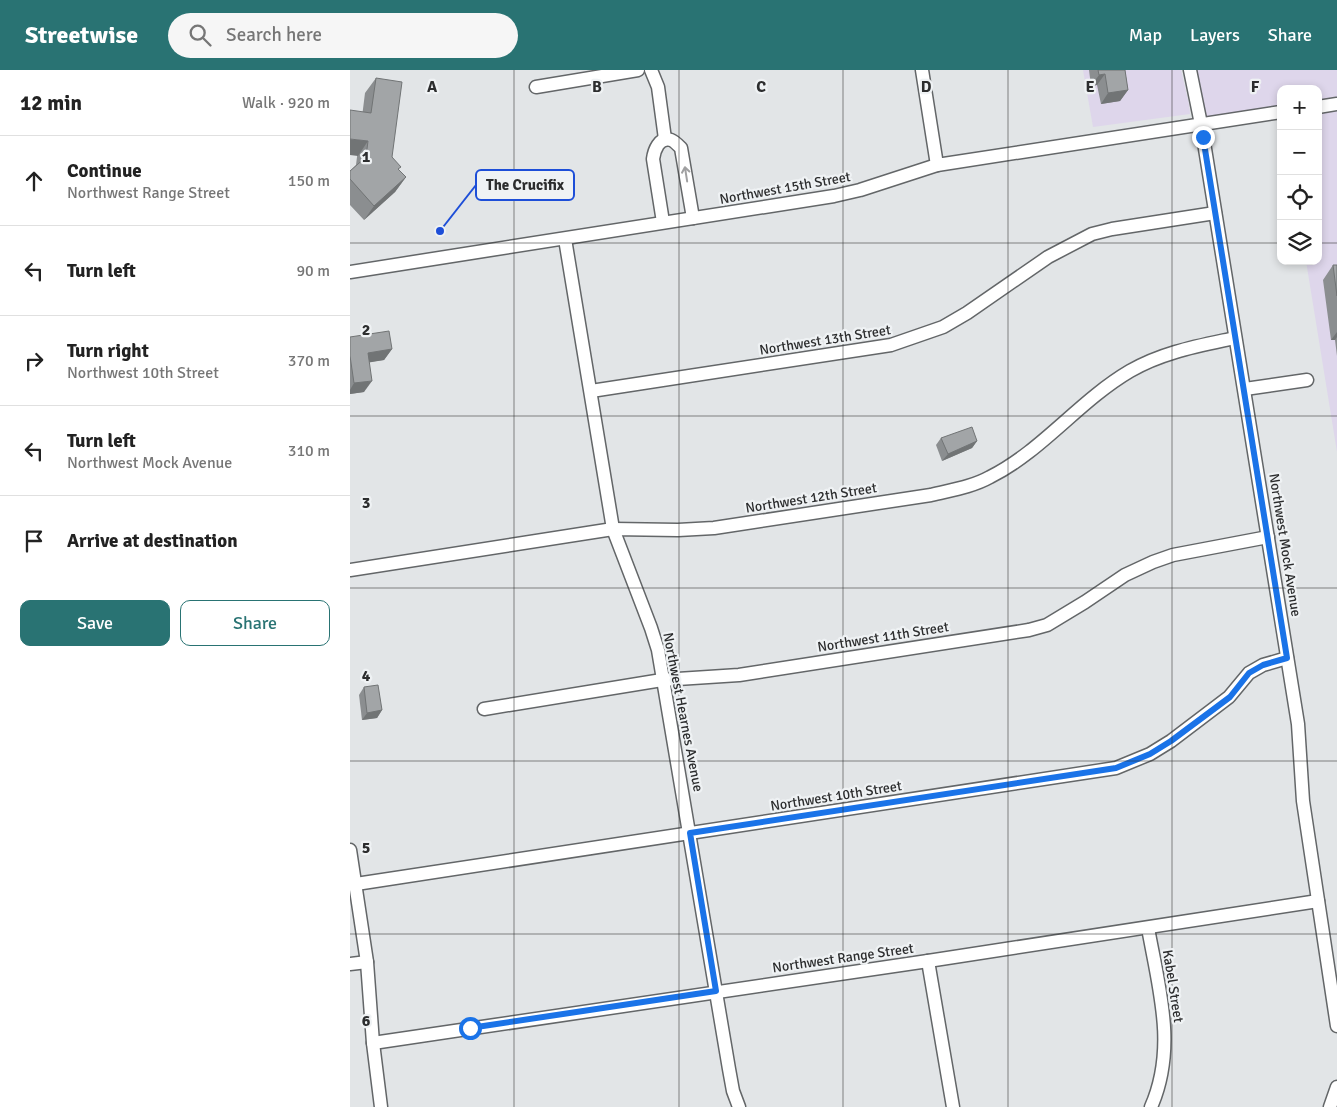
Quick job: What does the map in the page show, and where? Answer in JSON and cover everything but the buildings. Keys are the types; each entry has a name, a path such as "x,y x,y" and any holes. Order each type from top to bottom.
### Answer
{"street":[{"path":"536,87 638,70"},
{"path":"652,70 658,87 665,140"},
{"path":"922,70 937,165"},
{"name":"Northwest Mock Avenue","path":"1190,70 1201,124 1235,338 1245,389 1298,724 1304,801 1337,1026"},
{"path":"1322,106 1337,104"},
{"name":"Northwest 15th Street","path":"350,272 834,196 860,190 937,165 1277,113"},
{"path":"663,222 653,152 659,143 665,140 671,140 681,148 693,218"},
{"name":"Northwest 13th Street","path":"591,392 891,345 943,327 967,313 1048,257 1092,234 1112,229 1215,213"},
{"name":"Northwest Hearnes Avenue","path":"565,239 613,529 658,650 729,1069 733,1091 739,1107"},
{"name":"Northwest 12th Street","path":"350,570 613,529 678,530 714,528 931,495 982,481 1010,465 1129,371 1157,357 1182,349 1235,338"},
{"path":"1245,389 1307,380"},
{"name":"Northwest 11th Street","path":"484,709 662,680 740,675 1029,630 1047,625 1126,575 1153,562 1173,555 1268,537"},
{"name":"Northwest 10th Street","path":"356,884 1116,768 1150,754 1171,741 1230,697 1249,673 1263,665 1287,658"},
{"path":"350,850 367,962 373,1043 381,1107"},
{"name":"Northwest Range Street","path":"373,1043 1318,901"},
{"name":"Kabel Street","path":"1148,928 1163,1009 1165,1034 1159,1089 1151,1107"},
{"path":"928,961 953,1107"},
{"path":"350,964 367,962"},
{"path":"1330,1107 1337,1087"}],"shaded area":[{"path":"1083,70 1181,70 1190,114 1093,127"},
{"path":"1190,70 1337,70 1337,452 1307,265 1322,265 1322,85 1277,85 1277,113 1201,124"}],"place":[{"name":"The Crucifix","path":"440,231"}],"route":[{"path":"470,1028 716,991 690,833 1116,768 1150,754 1171,741 1230,697 1249,673 1263,665 1287,658 1203,137"}]}
